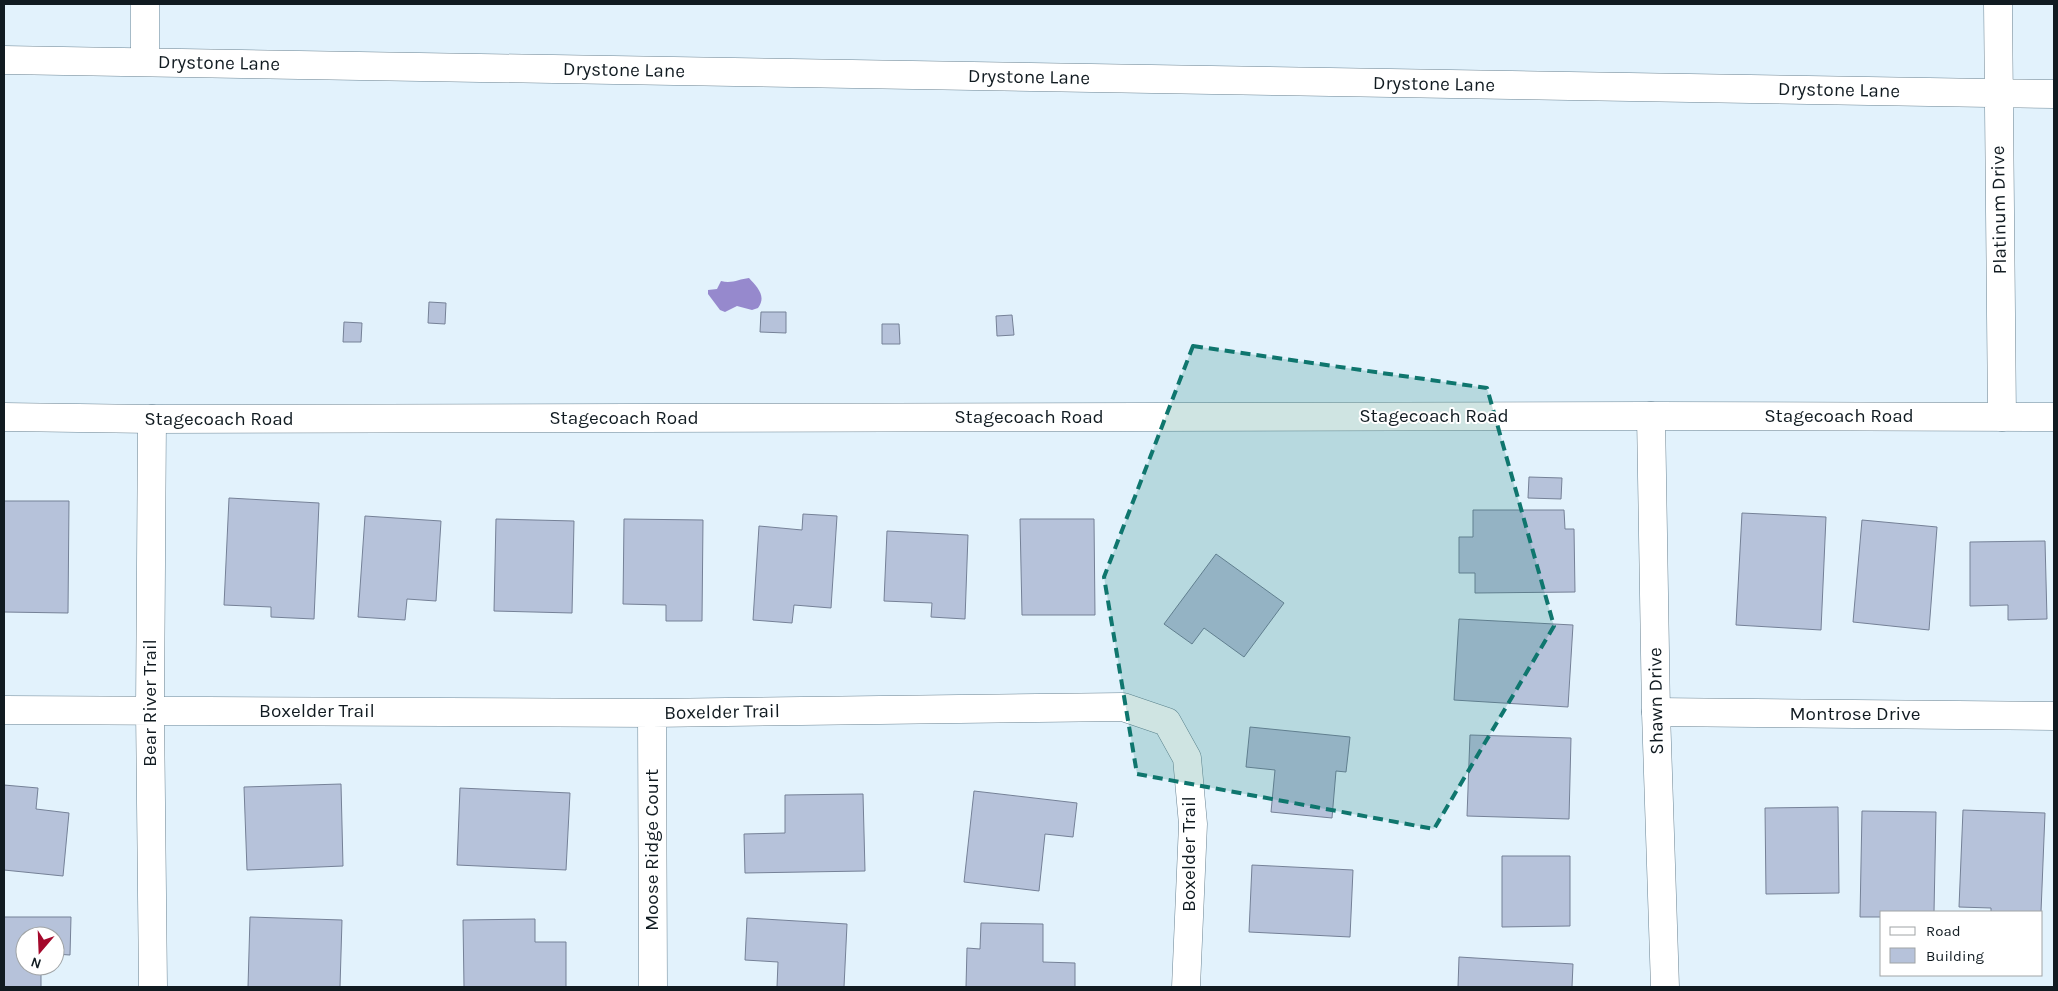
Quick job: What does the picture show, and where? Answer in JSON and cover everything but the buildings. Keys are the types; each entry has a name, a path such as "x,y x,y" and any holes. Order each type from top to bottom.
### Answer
{"street":[{"path":"145,4 145,62"},
{"name":"Platinum Drive","path":"1998,4 2002,417"},
{"name":"Drystone Lane","path":"4,60 2054,94"},
{"name":"Shawn Drive","path":"1651,416 1656,712 1665,987"},
{"name":"Stagecoach Road","path":"4,417 152,419 2054,417"},
{"name":"Bear River Trail","path":"152,419 150,710 153,987"},
{"name":"Boxelder Trail","path":"4,710 652,713 1123,707 1167,722 1187,758 1193,824 1186,987"},
{"name":"Montrose Drive","path":"1656,712 2054,716"},
{"name":"Moose Ridge Court","path":"652,713 653,987"}],"highlighted area":[{"path":"1193,346 1487,388 1554,626 1434,829 1137,774 1104,577"}],"shaded area":[{"path":"749,278 760,292 762,300 758,308 752,310 737,306 725,312 720,310 708,294 708,290 717,289 721,281 732,282"}]}
